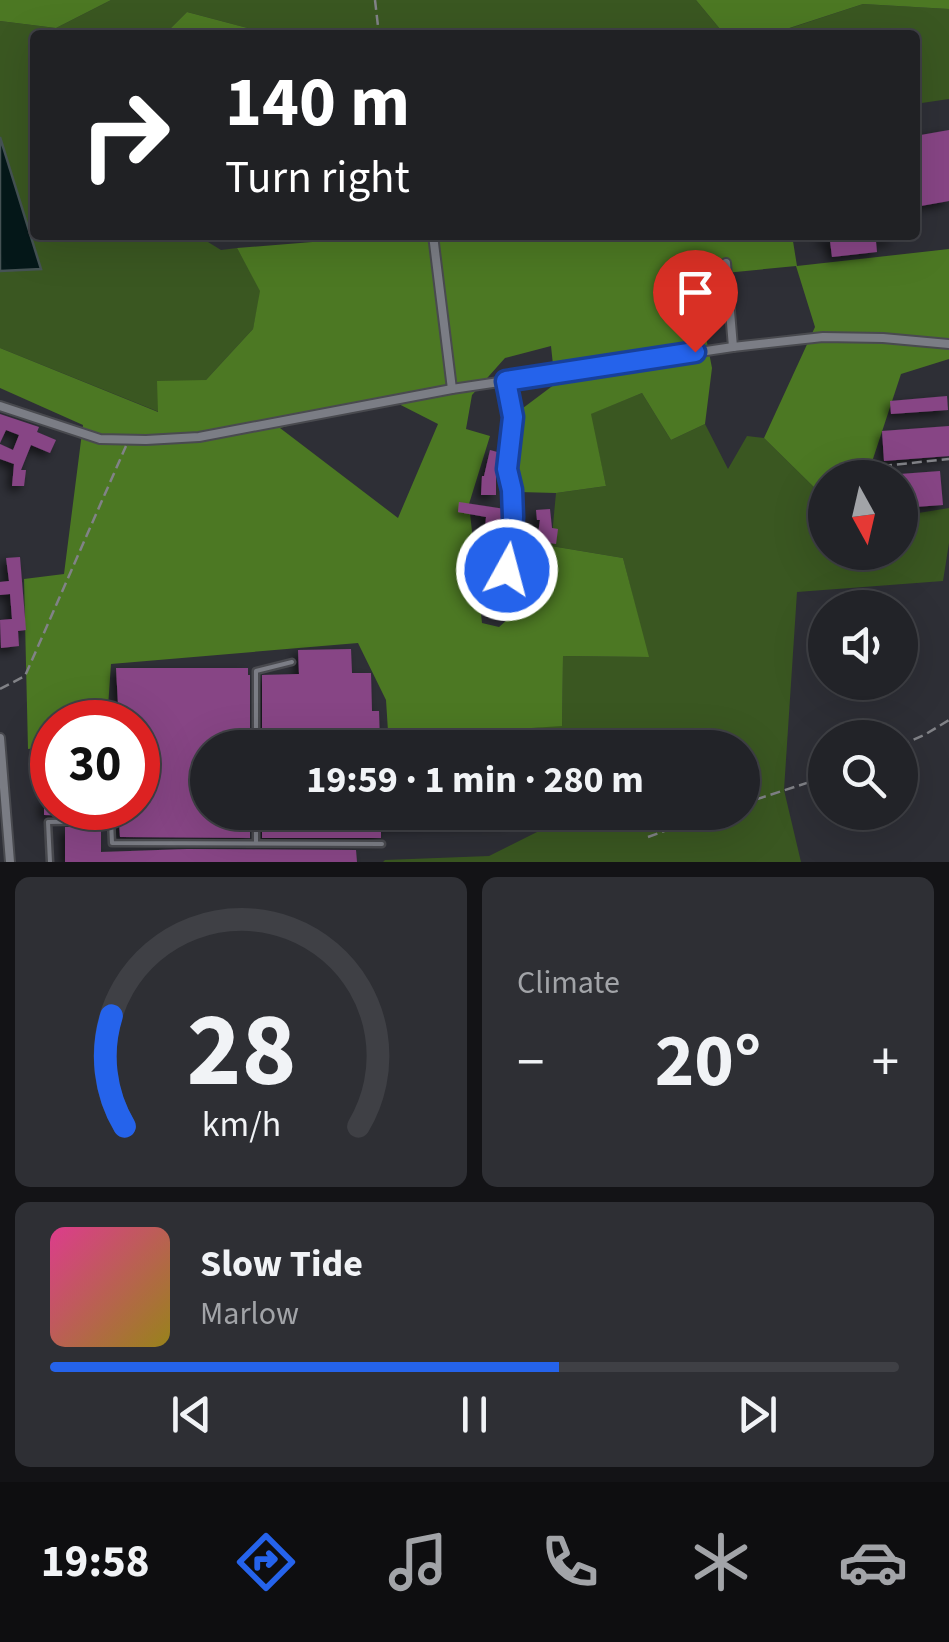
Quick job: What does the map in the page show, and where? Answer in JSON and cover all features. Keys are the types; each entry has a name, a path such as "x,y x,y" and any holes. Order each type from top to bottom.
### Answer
{"street":[{"path":"434,240 452,389"},
{"path":"726,264 733,347"},
{"path":"0,406 100,439 199,437 452,389 733,347 823,338 949,344"},
{"path":"506,381 513,417 507,469 513,517 507,570"},
{"path":"0,738 10,862"}],"lane":[{"path":"256,730 256,670 292,662"},
{"path":"50,862 48,822 111,820 112,842 382,844"},
{"path":"256,830 256,843"}],"path":[{"path":"375,0 379,30"},
{"path":"0,689 25,676 128,440"},
{"path":"918,462 949,459"},
{"path":"918,736 949,720"},
{"path":"760,798 808,783"},
{"path":"648,838 669,830"}],"green space":[{"path":"0,0 111,0 56,28 0,21"},
{"path":"111,0 696,0 721,30 255,30 187,12 169,30 30,30 30,233 0,137 0,21 56,28"},
{"path":"696,0 949,0 949,9 863,4 783,30 721,30"},
{"path":"863,4 949,9 949,99 920,103 920,30 784,30"},
{"path":"187,12 255,30 169,30"},
{"path":"32,240 208,240 221,250 237,248 261,291 253,329 206,380 159,412 0,348 0,271 41,268"},
{"path":"337,240 793,240 797,266 949,249 949,359 901,374 873,460 808,460 808,481 764,438 815,327 796,266 694,276 712,368 705,424 671,440 642,393 591,414 606,486 556,493 519,492 519,411 555,384 551,346 505,358 472,395 466,429 490,436 469,504 482,623 499,627 524,605 551,546 623,558 649,657 563,656 562,726 532,730 388,730 386,700 358,643 111,664 109,700 30,700 28,749 24,579 64,574 83,425 0,388 0,348 158,412 157,381 206,380 253,329 260,291 237,248","holes":["387,398 438,424 398,518 280,428"]},
{"path":"642,393 671,440 705,424 728,469 747,436 764,438 808,481 808,570 918,570 918,513 949,508 943,581 797,592 784,790 801,862 383,862 489,856 537,830 760,830 760,730 532,730 562,725 563,656 648,657 623,558 551,546 556,493 606,486 590,414"}],"shaded area":[{"path":"0,137 41,269 0,271"}],"building":[{"path":"949,130 949,201 920,206 920,135"},
{"path":"822,240 894,240 876,242 877,252 832,257 830,241"},
{"path":"947,396 948,410 891,414 890,401"},
{"path":"0,414 39,427 37,432 56,440 50,453 31,445 21,470 26,470 24,486 12,486 14,464 0,459 0,444 13,450 19,435 6,430 0,443"},
{"path":"949,426 949,456 884,460 882,431"},
{"path":"490,450 501,453 496,495 481,495 482,476"},
{"path":"940,471 943,505 918,507 918,473"},
{"path":"459,502 505,509 500,531 485,529 486,517 458,512"},
{"path":"550,509 552,528 558,529 556,544 537,541 540,520 536,510"},
{"path":"487,547 503,549 501,586 485,587 484,578 490,578 485,562"},
{"path":"20,557 26,630 18,631 19,646 1,648 0,620 12,619 10,594 0,595 0,582 9,581 6,558"},
{"path":"351,649 352,673 371,673 372,711 379,711 380,730 262,730 262,675 299,674 298,650"},
{"path":"116,668 248,668 250,730 190,730 190,830 250,830 250,838 120,837 120,830 160,830 160,700 118,700"},
{"path":"65,830 101,830 101,852 356,850 357,862 65,862"},
{"path":"262,830 381,830 381,838 262,838"}],"route":[{"path":"507,570 513,517 507,469 513,417 506,381 695,352"}]}
